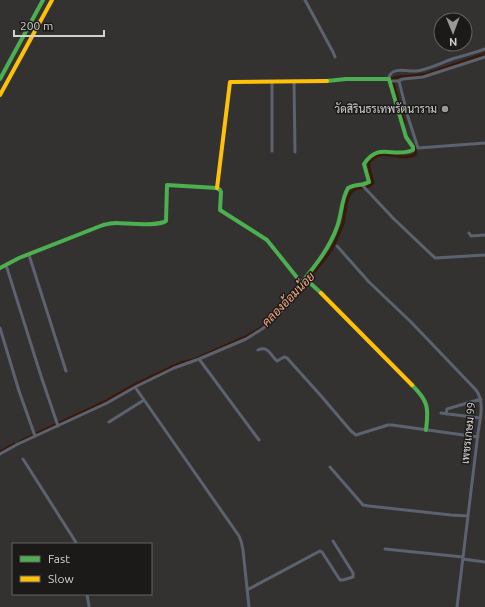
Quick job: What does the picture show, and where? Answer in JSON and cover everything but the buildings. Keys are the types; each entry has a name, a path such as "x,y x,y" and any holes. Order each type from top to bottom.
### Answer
{"street":[{"path":"0,79 43,0"},
{"path":"0,95 52,0"},
{"path":"305,0 334,52 335,57"},
{"path":"363,187 369,182 364,164 372,155 380,151 402,153 413,150 413,147 406,137 392,79 392,73 399,70 410,72 425,69 485,50"},
{"path":"217,188 230,82 232,81 272,82 346,79 400,80 423,77 485,57"},
{"path":"392,79 408,117 418,148 485,143"},
{"path":"294,81 295,152"},
{"path":"272,82 272,151"},
{"path":"0,268 93,228 108,224 146,224 165,222 168,185 217,188 221,192 220,210 263,237 297,278 319,290 422,395 426,400 427,408 428,419 426,430"},
{"path":"0,454 35,435 107,403 135,387 181,365 246,339 262,329 271,322 306,282 332,239 338,226 345,192 352,186 363,187 435,258 485,255"},
{"path":"469,233 471,236 485,235"},
{"name":"เพชรเกษม 99","path":"337,246 374,287 411,322 476,390 483,400 457,607"},
{"path":"29,255 66,372"},
{"path":"6,265 41,376 58,424"},
{"path":"0,328 19,390 35,435"},
{"path":"258,350 263,348 266,349 277,361 284,357 286,358 356,435 388,425 478,437"},
{"path":"199,359 259,440"},
{"path":"135,387 239,536 243,550 249,607"},
{"path":"109,422 144,400"},
{"path":"446,414 447,409 483,400"},
{"path":"441,413 480,418"},
{"path":"23,459 75,543"},
{"path":"330,467 363,505 451,516 468,516"},
{"path":"247,590 319,551 322,552 340,580 353,577 353,573 333,541"},
{"path":"385,549 485,562"},
{"path":"87,595 89,606"}],"waterway":[{"name":"คลองอ้อมน้อย","path":"404,123 392,79 427,74 485,54"},
{"name":"คลองอ้อมน้อย","path":"306,282 331,250 343,224 347,201 352,191 358,188 370,186 373,183 369,162 375,157 382,155 402,157 411,156 416,154 414,146"},
{"name":"คลองอ้อมน้อย","path":"21,441 106,401 136,384 180,363 193,360 247,336 261,328 281,310"},
{"name":"คลองอ้อมน้อย","path":"0,452 14,444"}],"traffic: fast":[{"path":"0,79 43,0"},
{"path":"302,282 331,242 339,222 344,197 348,188 369,182 364,164 375,153 399,153 413,150 413,147 406,137 389,79 346,79 327,81"},
{"path":"0,268 19,258 103,225 111,223 162,223 166,221 167,185 217,188 221,192 220,210 267,240 299,280 302,282 309,282 321,293"},
{"path":"412,385 424,400 426,405 426,430"}],"traffic: slow":[{"path":"0,95 52,0"},
{"path":"217,188 230,82 327,81"},
{"path":"321,293 412,385"}],"place":[{"name":"วัดสิรินธรเทพรัตนาราม","path":"445,109"}]}
